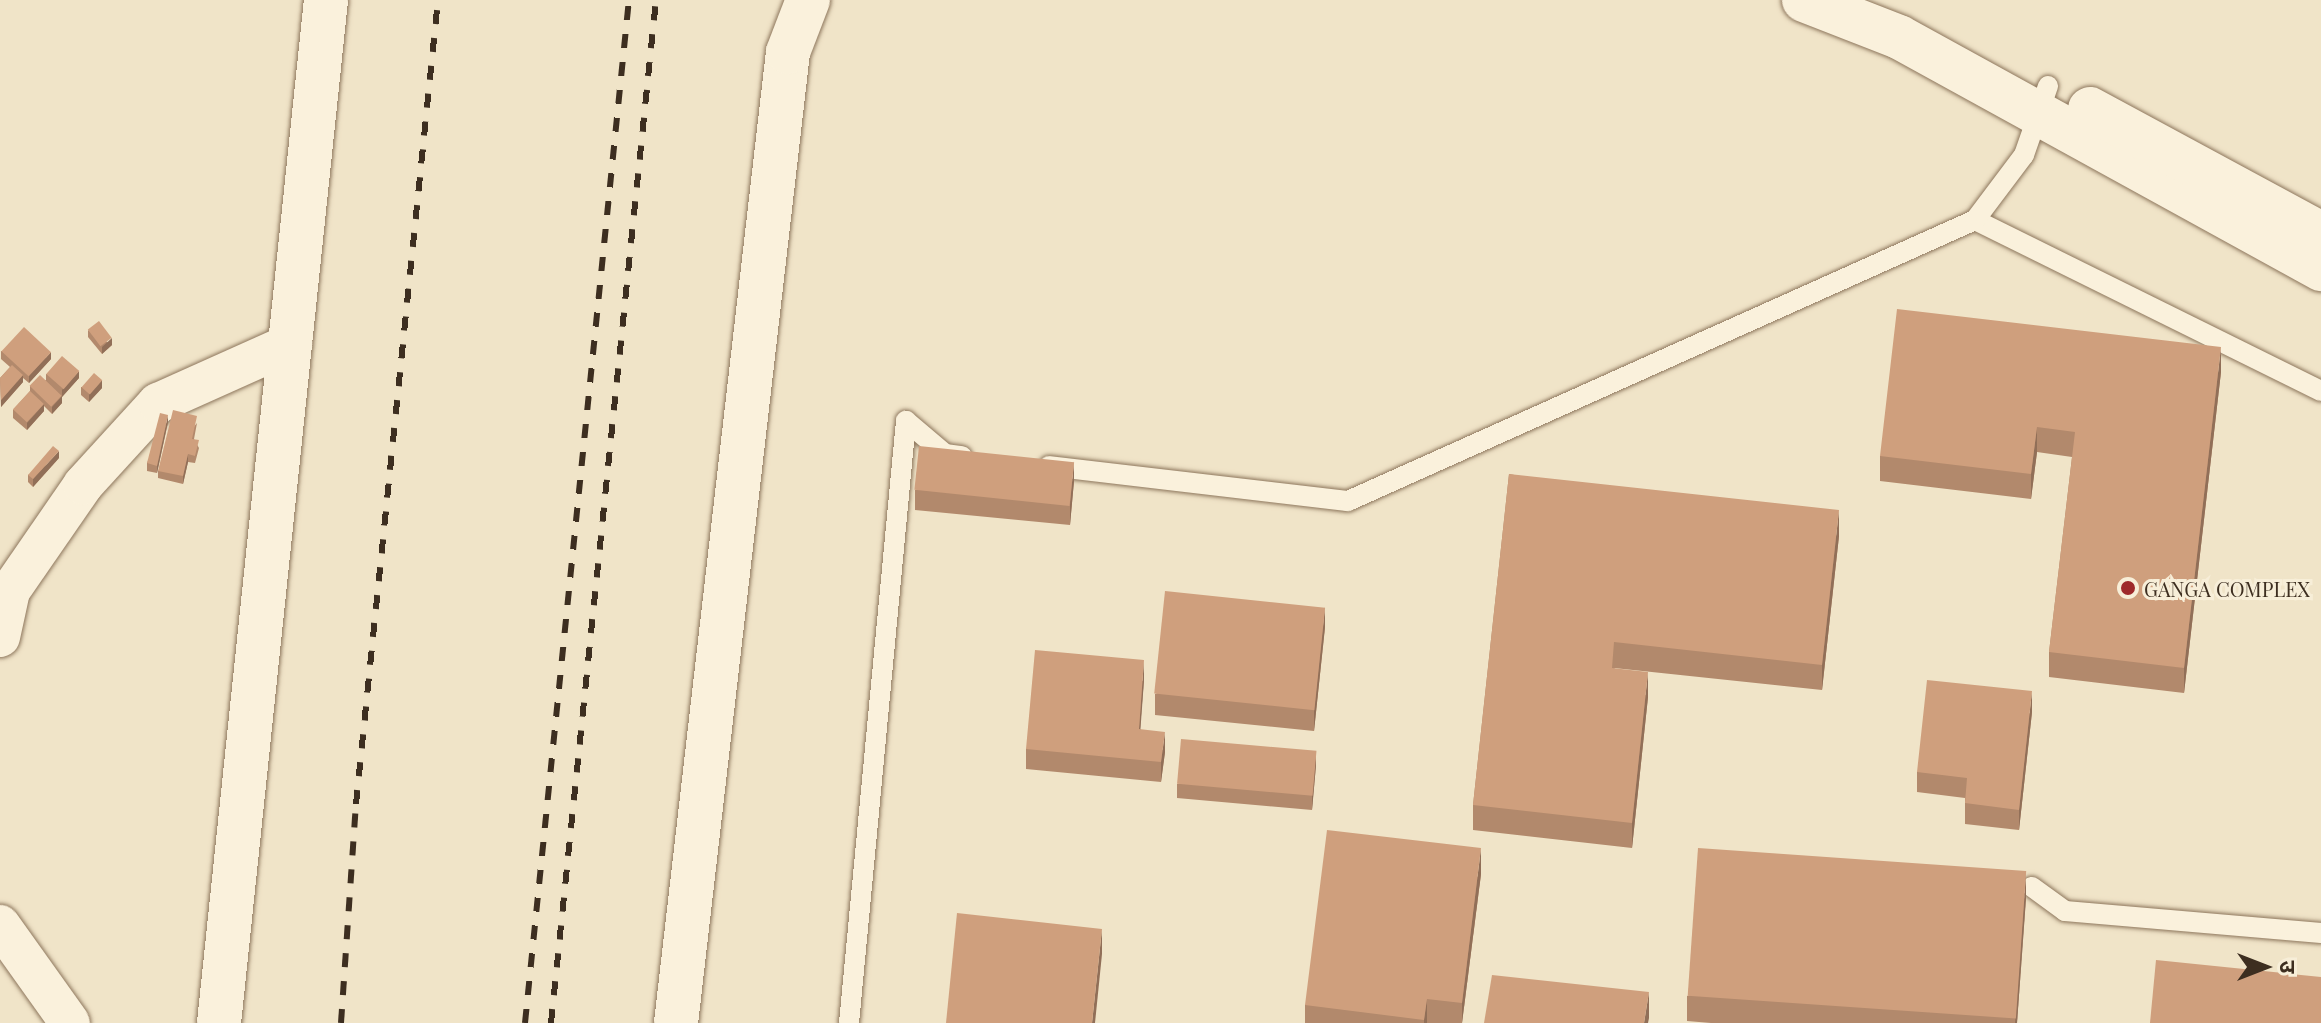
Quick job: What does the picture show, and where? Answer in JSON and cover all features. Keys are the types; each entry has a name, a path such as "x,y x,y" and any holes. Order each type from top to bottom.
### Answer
{"street":[{"path":"219,1023 326,0"},
{"path":"676,1023 788,52 808,0"},
{"path":"1804,0 1899,37 2044,101 2321,234"},
{"path":"1882,0 2321,269"},
{"path":"0,637 10,591 83,485 158,403 292,343"},
{"path":"0,925 70,1023"}],"lane":[{"path":"1023,463 1348,501 1975,220 2024,155 2044,101"},
{"path":"1975,220 2321,391"},
{"path":"849,1023 906,421 945,454 976,457"},
{"path":"2032,887 2065,911 2321,933"}],"building":[{"name":"GANGA COMPLEX","path":"1897,309 2221,347 2184,668 2049,652 2075,432 2037,427 2031,474 1880,456"},
{"path":"99,321 112,338 100,346 88,329"},
{"path":"24,327 51,352 29,376 1,351"},
{"path":"62,356 79,371 64,389 46,374"},
{"path":"12,365 23,375 1,400 0,378"},
{"path":"94,373 102,380 90,395 82,387"},
{"path":"40,375 62,396 51,407 30,386"},
{"path":"30,391 44,404 27,422 13,409"},
{"path":"173,410 197,416 192,439 199,440 195,456 188,454 183,476 158,471"},
{"path":"160,413 168,415 157,466 147,463"},
{"path":"53,446 59,451 33,479 28,475"},
{"path":"919,446 1074,462 1070,506 914,490"},
{"path":"1509,474 1839,510 1822,665 1614,642 1612,668 1648,672 1632,823 1473,805"},
{"path":"1165,591 1325,608 1314,710 1154,693"},
{"path":"1035,650 1144,660 1139,729 1165,732 1161,762 1026,749"},
{"path":"1927,680 2032,691 2019,810 1965,803 1967,778 1917,772"},
{"path":"1181,739 1316,751 1313,796 1177,784"},
{"path":"1327,830 1481,848 1462,1003 1427,999 1424,1020 1305,1005"},
{"path":"1698,848 2026,871 2016,1019 1688,996"},
{"path":"957,913 1102,929 1092,1023 946,1023"},
{"path":"2156,960 2321,977 2321,1023 2150,1023"},
{"path":"1492,975 1649,992 1644,1023 1484,1023"}],"railway":[{"path":"341,1023 356,804 438,0"},
{"path":"525,1023 629,0"},
{"path":"551,1023 656,0"}],"place":[{"name":"GANGA COMPLEX","path":"2128,588"}]}
